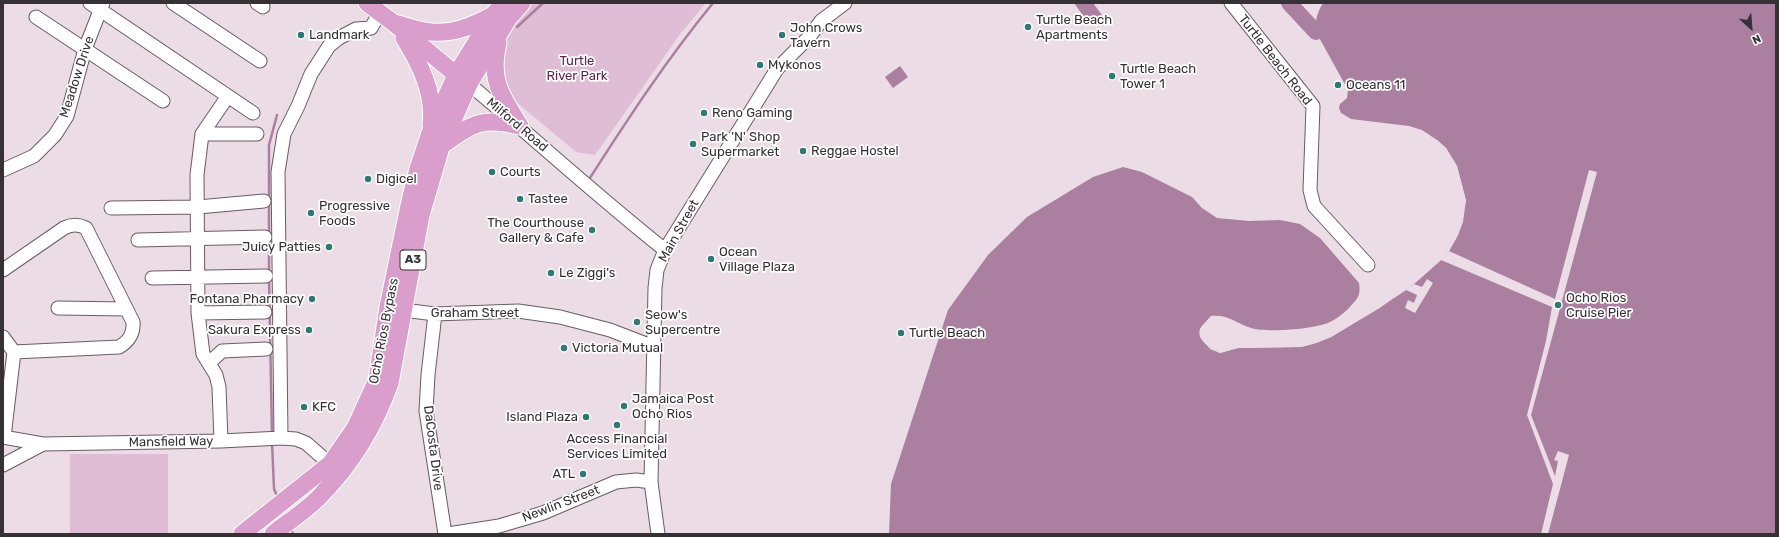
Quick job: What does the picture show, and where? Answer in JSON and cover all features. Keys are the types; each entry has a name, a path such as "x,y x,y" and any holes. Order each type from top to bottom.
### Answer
{"main road":[{"name":"Ocho Rios Bypass","path":"274,533 322,494 340,473 369,433 390,383 396,309 410,201 418,169 430,133 502,12 522,3"},
{"name":"Milford Road","path":"374,7 462,80"},
{"path":"395,24 430,32 451,32 474,25 502,12"},
{"path":"502,12 494,60 495,77 501,94 520,126"},
{"path":"395,24 418,60 425,77 433,113 430,133"},
{"name":"Ocho Rios Bypass","path":"242,534 330,464 355,428 377,380 440,147 462,80"},
{"path":"440,147 468,127 486,122 500,121 520,126"}],"street":[{"path":"173,3 260,61"},
{"name":"Main Street","path":"658,534 651,482 657,270 665,250 777,69 810,36 821,21 845,3"},
{"name":"Turtle Beach Road","path":"1231,3 1313,106 1311,199 1314,206 1368,265"},
{"path":"98,5 253,113"},
{"name":"Meadow Drive","path":"3,170 34,156 55,135 67,116 98,5"},
{"path":"277,438 278,172 284,134 298,106 311,74 329,46 356,29 371,28 374,7"},
{"path":"36,17 163,101"},
{"name":"Milford Road","path":"462,80 520,126 611,207 665,250"},
{"path":"221,441 219,387 216,374 203,354 198,313 197,176 202,134 228,96"},
{"path":"202,134 257,134"},
{"path":"111,208 198,207 264,201"},
{"path":"3,270 64,228 75,224 81,225 86,228 133,322 134,328 129,340 119,347 14,352 3,337"},
{"path":"138,240 264,237"},
{"path":"152,278 266,276"},
{"path":"58,308 126,309"},
{"name":"Graham Street","path":"396,309 435,314 518,311 560,317 610,330 654,347"},
{"path":"198,313 265,312"},
{"name":"DaCosta Drive","path":"435,314 428,375 426,411 446,534"},
{"path":"209,363 222,351 266,349"},
{"name":"Mansfield Way","path":"14,352 3,437 43,444 221,441 277,438 296,439 306,443 330,464"},
{"path":"3,464 43,444"},
{"name":"Newlin Street","path":"446,534 499,526 543,513 616,482 636,480 651,482"}],"green space":[{"name":"Turtle River Park","path":"521,3 706,3 681,33 595,155 576,152 515,101 506,85 501,70 501,40"},
{"path":"70,454 168,454 168,534 70,534"}],"shaded area":[{"path":"1074,3 1093,3 1102,15 1089,24"},
{"path":"1323,3 1776,3 1776,534 889,534 891,484 948,310 988,255 1027,217 1093,177 1123,167 1142,172 1192,197 1202,208 1217,218 1249,221 1280,220 1300,224 1320,238 1359,283 1358,298 1348,309 1330,322 1314,327 1279,330 1258,329 1251,328 1222,316 1211,316 1202,326 1199,333 1202,341 1220,353 1238,348 1301,347 1331,337 1381,307 1414,284 1449,251 1458,235 1466,201 1457,166 1446,148 1422,130 1409,126 1351,119 1341,113 1339,108 1340,104 1347,98 1348,90 1316,32 1317,17"},
{"path":"900,66 908,77 893,88 885,77"}],"pier":[{"path":"1437,140 1446,148 1457,166 1466,200 1463,222 1449,251 1447,250 1457,234 1461,221 1464,201 1455,167 1444,149 1436,141"},
{"path":"1589,170 1597,172 1531,415 1555,476 1558,461 1554,460 1558,451 1569,455 1548,534 1541,534 1553,484 1527,415 1546,341 1552,307 1441,260 1416,282 1414,280 1449,251 1555,299"},
{"path":"1427,279 1433,283 1415,313 1405,308 1408,300 1414,303 1417,295 1406,290 1394,298 1392,297 1404,288 1406,289 1414,284 1422,287"},
{"path":"1380,305 1381,307 1331,337 1301,347 1238,348 1220,353 1210,349 1200,337 1200,329 1211,316 1213,318 1202,330 1202,336 1211,347 1220,351 1238,346 1300,345 1330,336"}],"waterway":[{"path":"517,27 543,3"},
{"path":"588,181 664,68 713,3"},
{"path":"1289,3 1316,32"},
{"path":"269,235 269,145 277,115"},
{"path":"269,240 269,273"},
{"path":"269,278 272,435"},
{"path":"272,442 274,489 278,498"},
{"path":"291,529 293,534"}],"place":[{"name":"Turtle Beach Apartments","path":"1028,27"},
{"name":"Landmark","path":"301,35"},
{"name":"John Crows Tavern","path":"782,35"},
{"name":"Mykonos","path":"760,65"},
{"name":"Turtle Beach Tower 1","path":"1112,76"},
{"name":"Oceans 11","path":"1338,85"},
{"name":"Reno Gaming","path":"704,113"},
{"name":"Park 'N' Shop Supermarket","path":"693,144"},
{"name":"Reggae Hostel","path":"803,151"},
{"name":"Courts","path":"492,172"},
{"name":"Digicel","path":"368,179"},
{"name":"Tastee","path":"520,199"},
{"name":"Progressive Foods","path":"311,213"},
{"name":"The Courthouse Gallery & Cafe","path":"592,230"},
{"name":"Juicy Patties","path":"329,247"},
{"name":"Ocean Village Plaza","path":"711,259"},
{"name":"Le Ziggi's","path":"551,273"},
{"name":"Fontana Pharmacy","path":"312,299"},
{"name":"Ocho Rios Cruise Pier","path":"1558,305"},
{"name":"Seow's Supercentre","path":"637,322"},
{"name":"Sakura Express","path":"309,330"},
{"name":"Turtle Beach","path":"901,333"},
{"name":"Victoria Mutual","path":"564,348"},
{"name":"Jamaica Post Ocho Rios","path":"624,406"},
{"name":"KFC","path":"304,407"},
{"name":"Island Plaza","path":"586,417"},
{"name":"Access Financial Services Limited","path":"617,425"},
{"name":"ATL","path":"583,474"}]}
